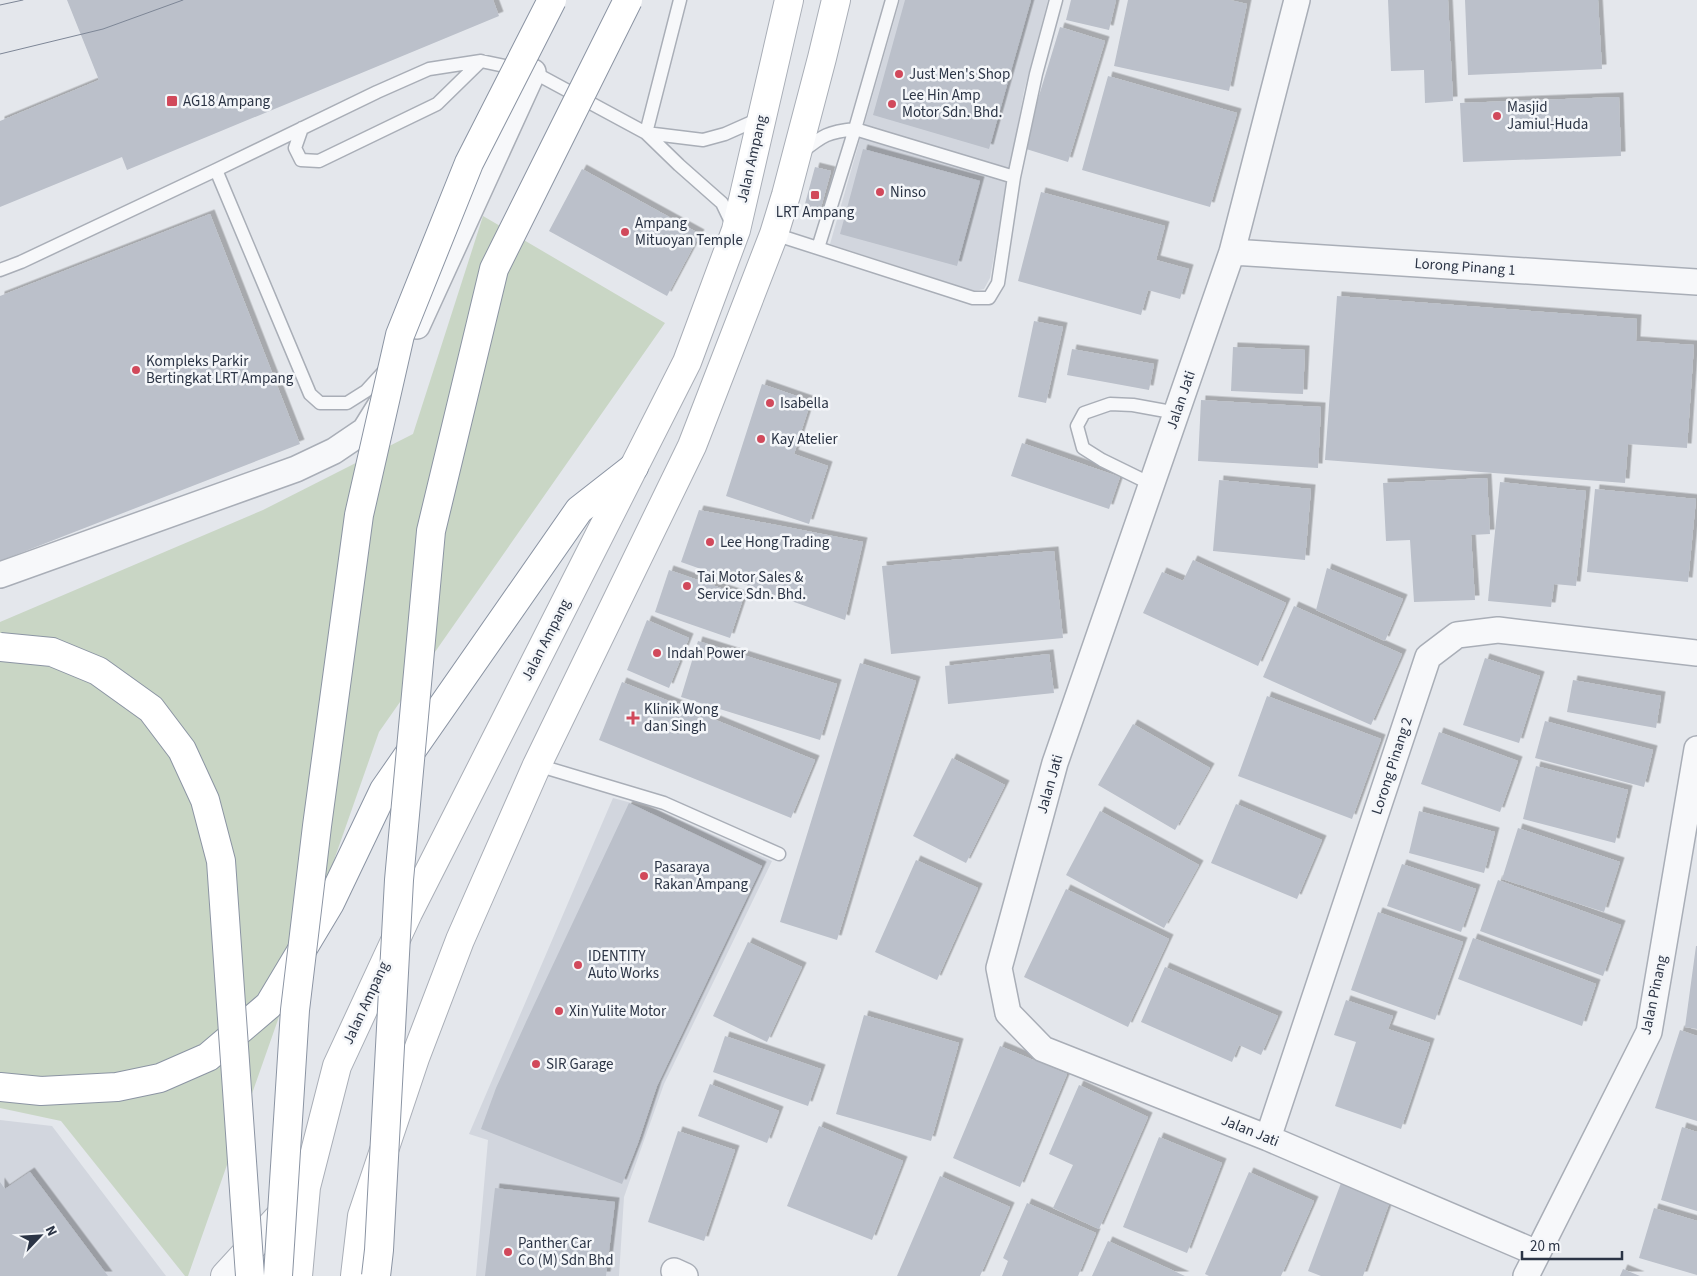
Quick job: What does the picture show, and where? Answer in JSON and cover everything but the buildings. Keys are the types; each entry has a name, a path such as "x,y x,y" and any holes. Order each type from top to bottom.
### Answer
{"main road":[{"path":"278,1276 295,1010 317,826 359,515 400,335 469,164 553,0"},
{"path":"376,1276 399,880 431,531 494,269 628,0"},
{"name":"Jalan Ampang","path":"298,1276 306,1187 337,1066 408,913 687,362 736,230 788,0"},
{"path":"355,1276 362,1216 415,1058 460,940 537,765 692,446 774,234 796,157 836,0"},
{"path":"0,1087 41,1091 118,1087 160,1078 208,1057 269,1005 330,903 384,790 580,510 634,466"},
{"path":"0,647 52,652 98,671 151,709 182,750 205,800 221,861 250,1276"}],"street":[{"name":"Jalan Jati","path":"1297,0 1232,252 1056,763 1000,968 1001,977 1008,1013 1043,1048 1268,1138 1537,1253"},
{"path":"0,576 296,469 334,452 365,430 385,398 536,63"},
{"name":"Lorong Pinang 1","path":"1232,252 1697,282"},
{"name":"Lorong Pinang 2","path":"1268,1138 1428,658 1457,635 1498,630 1697,653"},
{"name":"Jalan Pinang","path":"1526,1276 1649,1032 1697,749"},
{"path":"225,1276 306,1187"}],"lane":[{"path":"536,63 553,0"},
{"path":"646,133 680,0"},
{"path":"818,248 892,0"},
{"path":"774,234 973,298 989,298 998,283 1014,177 1036,74 1056,0"},
{"path":"302,128 295,148 301,160 319,161 437,104 480,61"},
{"path":"0,270 21,262 429,69 480,61 536,63 646,133 722,203 736,230"},
{"path":"646,133 703,140 725,134 761,118"},
{"path":"796,157 817,139 833,131 855,129 1014,177"},
{"path":"216,170 310,394 320,403 347,403 366,391 407,346"},
{"path":"1151,484 1082,448 1077,426 1084,413 1110,404 1133,405 1177,413"},
{"path":"537,765 664,803 778,854"}],"shaded area":[{"path":"900,0 1048,0 1024,91 990,278 984,289 974,291 830,244"},
{"path":"613,798 658,810 772,861 664,1084 624,1197 619,1276 476,1276 488,1140 469,1134"},
{"path":"0,1120 52,1126 166,1276 0,1276"}],"green space":[{"path":"483,216 665,323 379,732 188,1276 185,1276 61,1121 0,1108 0,622 263,510 413,434"}],"tram line":[{"path":"0,5 23,0"},
{"path":"0,54 103,29 183,0"}],"place":[{"name":"Just Men's Shop","path":"899,74"},
{"name":"AG18 Ampang","path":"172,101"},
{"name":"Lee Hin Amp Motor Sdn. Bhd.","path":"892,104"},
{"name":"Masjid Jamiul-Huda","path":"1497,116"},
{"name":"Ninso","path":"880,192"},
{"name":"LRT Ampang","path":"815,195"},
{"name":"Ampang Mituoyan Temple","path":"625,232"},
{"name":"Kompleks Parkir Bertingkat LRT Ampang","path":"136,370"},
{"name":"Isabella","path":"770,403"},
{"name":"Kay Atelier","path":"761,439"},
{"name":"Lee Hong Trading","path":"710,542"},
{"name":"Tai Motor Sales & Service Sdn. Bhd.","path":"687,586"},
{"name":"Indah Power","path":"657,653"},
{"name":"Klinik Wong dan Singh","path":"633,718"},
{"name":"Pasaraya Rakan Ampang","path":"644,876"},
{"name":"IDENTITY Auto Works","path":"578,965"},
{"name":"Xin Yulite Motor","path":"559,1011"},
{"name":"SIR Garage","path":"536,1064"},
{"name":"Panther Car Co (M) Sdn Bhd","path":"508,1252"}]}
